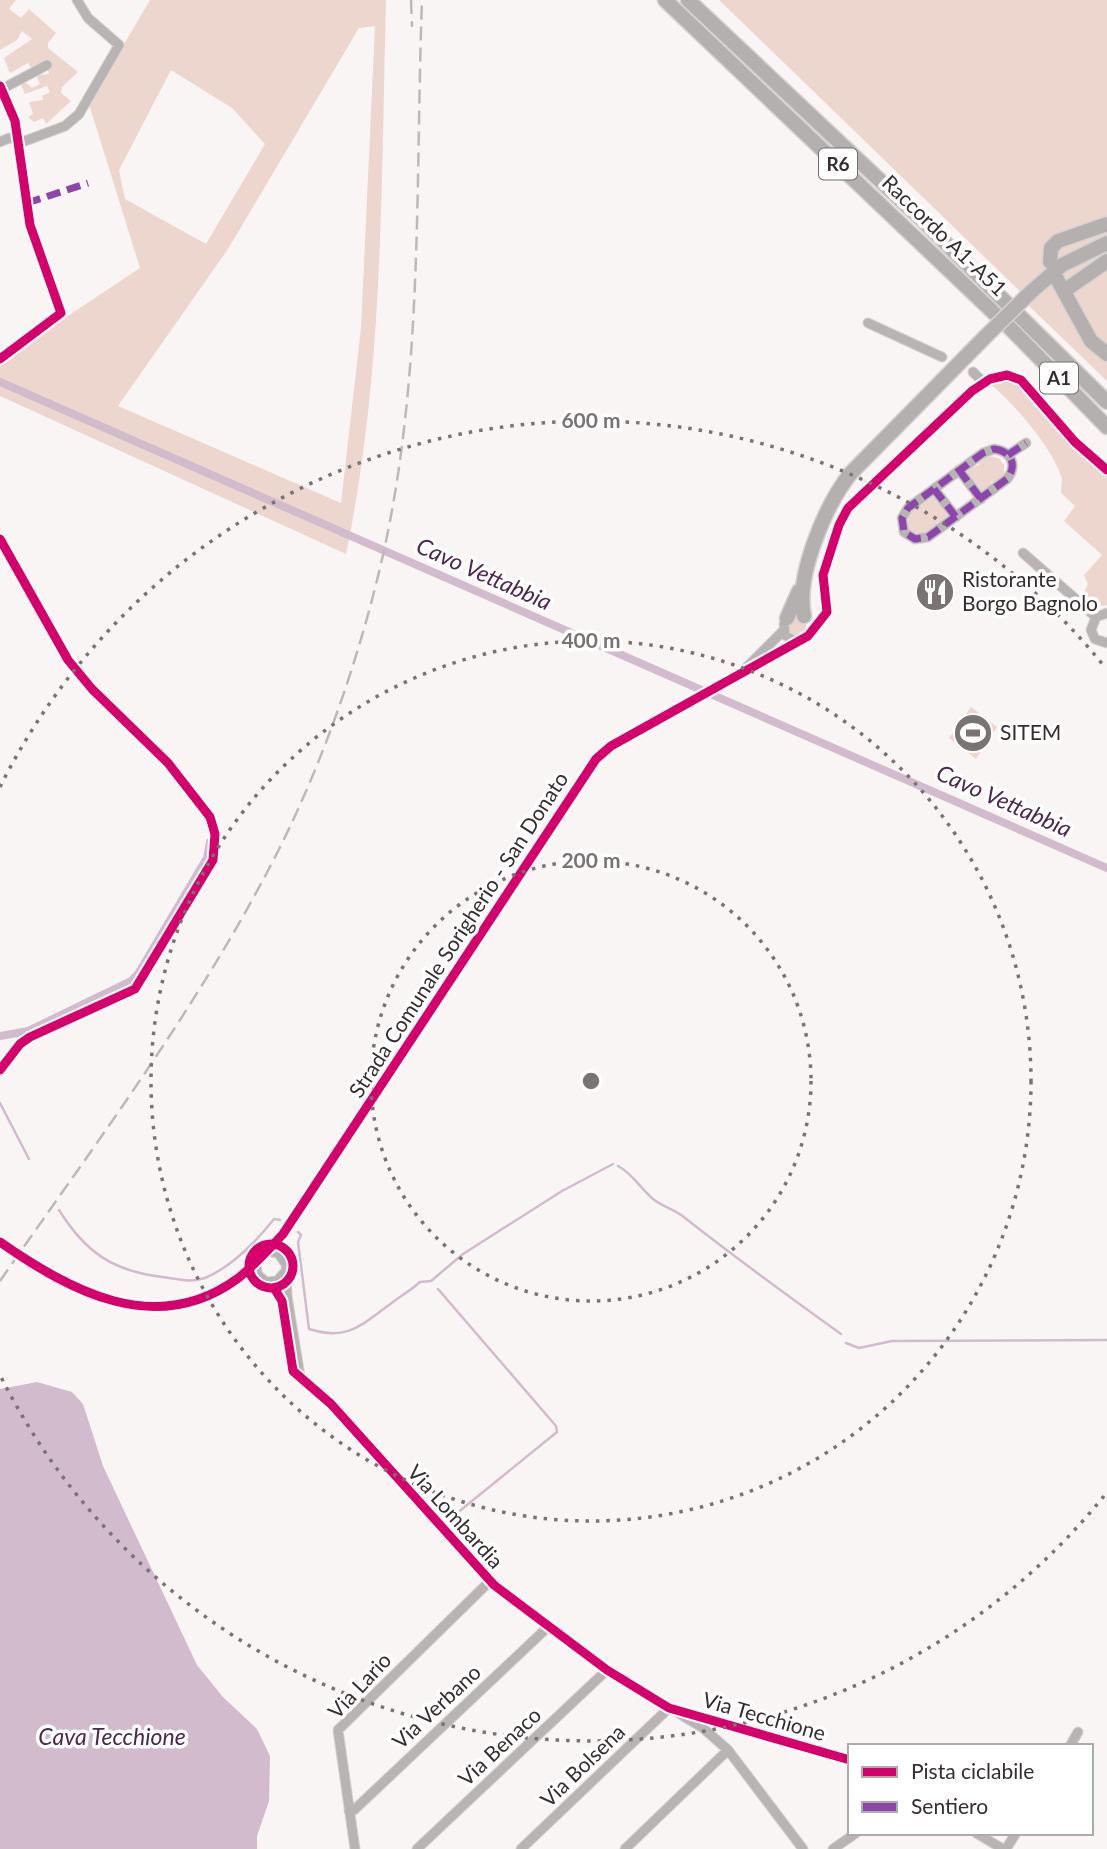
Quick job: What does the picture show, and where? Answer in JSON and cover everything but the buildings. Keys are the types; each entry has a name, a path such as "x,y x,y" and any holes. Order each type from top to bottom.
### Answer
{"highway":[{"name":"Raccordo A1-A51","path":"665,0 1011,328"},
{"name":"Raccordo A1-A51","path":"688,0 1023,318"},
{"path":"1050,262 1051,248 1058,241 1107,224"},
{"path":"785,624 804,580 824,517 843,483 1032,290 1062,265 1107,243"},
{"path":"1107,261 1060,285 1091,341 1107,354"},
{"name":"A1","path":"1023,318 1107,402"},
{"name":"A1","path":"1011,328 1107,427"},
{"path":"804,580 802,600 805,616"}],"street":[{"path":"0,142 17,139 25,141 65,126 79,114 120,45 88,19 77,0"},
{"path":"0,359 61,313 30,225 15,121 1,87 47,65"},
{"path":"869,323 942,357"},
{"path":"973,372 984,383"},
{"path":"734,677 800,641 811,631 828,606 822,584 824,567 848,508 984,383 1002,376 1021,380 1074,442 1107,470"},
{"path":"1008,454 1026,443"},
{"path":"998,449 1008,454 1013,462 1011,474 981,499 924,538 911,538 904,532 901,523 904,513 959,470 989,450 998,449"},
{"path":"959,470 981,499"},
{"path":"934,489 956,517"},
{"path":"0,539 64,654 92,689 168,763 210,817 215,841 213,860 135,989 24,1040 0,1070"},
{"path":"1023,553 1096,617"},
{"path":"1107,613 1096,617 1091,625 1092,635 1099,642 1107,643"},
{"path":"734,677 794,614 824,615"},
{"path":"805,616 811,631"},
{"path":"785,624 788,638 800,641"},
{"name":"Strada Comunale Sorigherio - San Donato","path":"283,1234 596,759 611,746 734,677"},
{"path":"237,1279 283,1234"},
{"path":"279,1254 283,1234"},
{"path":"0,1242 34,1266 91,1296 148,1306 200,1297 237,1279 258,1276"},
{"path":"258,1258 255,1266 258,1276 266,1282 275,1282 285,1272 285,1260 279,1254 267,1251"},
{"name":"Via Lombardia","path":"285,1272 300,1376 331,1404 490,1581 607,1670 703,1728 728,1750 803,1849"},
{"path":"275,1282 287,1296"},
{"name":"Via Lario","path":"355,1849 338,1730 490,1581"},
{"name":"Via Verbano","path":"349,1811 354,1810 549,1626"},
{"name":"Via Benaco","path":"417,1849 607,1670"},
{"name":"Via Tecchione","path":"669,1708 848,1759"},
{"name":"Via Bolsena","path":"521,1849 669,1708"},
{"path":"1071,1744 1079,1732"},
{"path":"625,1849 728,1750"},
{"path":"833,1849 853,1835"},
{"path":"980,1835 1005,1849"}],"shaded area":[{"path":"0,0 16,0 9,9 21,18 29,9 56,33 48,43 48,48 78,72 62,87 61,93 71,101 46,124 43,118 34,122 28,117 33,114 29,102 43,100 42,96 50,92 47,86 25,94 21,84 24,81 32,88 40,84 36,75 49,74 46,63 33,70 28,63 10,73 4,58 32,39 22,31 17,40 0,50"},
{"path":"150,0 386,0 381,209 374,348 368,417 346,554 0,396 0,361 140,268 89,104","holes":["375,26 361,328 341,503 118,406 228,249 359,28","171,70 232,108 265,144 206,244 125,199 119,170"]},
{"path":"719,0 1107,0 1107,381 1026,303 1029,300"},
{"path":"1006,380 1018,384 1072,445 1107,476 1107,605 1095,607 1082,597 1088,584 1084,575 1102,555 1064,521 1075,506 1061,493 1062,478 1057,465 1031,427 990,384"},
{"path":"985,455 999,458 1004,465 1004,480 995,484 991,481 992,488 980,497 961,471 979,465 978,459"},
{"path":"934,490 955,517 944,525 937,522 939,528 927,537 912,533 907,528 908,510 920,502 924,504 924,498"},
{"path":"797,618 803,621 806,627 803,633 797,636 791,633 788,627 791,621"},
{"name":"SITEM","path":"971,707 997,727 976,759 949,738"}],"water":[{"name":"Cava Tecchione","path":"37,1382 72,1392 83,1404 103,1466 197,1665 223,1697 257,1729 270,1756 269,1801 257,1836 257,1849 0,1849 0,1389"}],"waterway":[{"name":"Cavo Vettabbia","path":"0,382 1107,868"},
{"path":"0,1036 28,1031 131,981 138,974 207,858 210,842"},
{"path":"0,1103 29,1159"},
{"path":"298,1232 301,1235 298,1242 309,1329 343,1332 361,1325 420,1282 431,1281 463,1254 562,1191 613,1164"},
{"path":"618,1166 653,1199 681,1215 841,1334"},
{"path":"59,1210 91,1249 115,1265 179,1280 200,1279 215,1273 251,1245 274,1219 280,1220"},
{"path":"438,1289 556,1426 557,1432 451,1518"},
{"path":"846,1343 859,1348 892,1341 1107,1340"}],"railway":[{"path":"411,0 412,27"},
{"path":"0,1281 143,1076 243,916 306,791 348,681 380,568 404,428 415,286 422,0"}],"marked path":[{"path":"27,203 88,183"},
{"path":"1008,455 1026,443"},
{"path":"994,449 1005,453 1011,460 1012,469 1007,479 928,537 915,539 904,532 902,518 908,508 983,453 994,449"},
{"path":"959,470 981,499"},
{"path":"934,489 956,517"}],"cycle path":[{"path":"0,86 15,121 30,225 61,313 0,359"},
{"path":"0,1242 55,1277 84,1291 114,1301 145,1306 176,1305 206,1296 237,1279 283,1234 596,759 611,746 808,636 827,612 823,575 839,525 848,508 972,391 990,379 1007,375 1021,380 1075,442 1107,470"},
{"path":"0,539 68,660 92,689 168,763 210,817 215,834 213,860 135,989 30,1037 20,1044 0,1070"},
{"path":"271,1244 287,1250 293,1266 287,1282 271,1288 255,1282 249,1266 255,1250 271,1244"},
{"path":"274,1288 282,1301 293,1371 331,1404 494,1585 607,1670 669,1708 848,1759"}],"place":[{"name":"Ristorante Borgo Bagnolo","path":"935,592"},
{"name":"SITEM","path":"973,733"}]}
